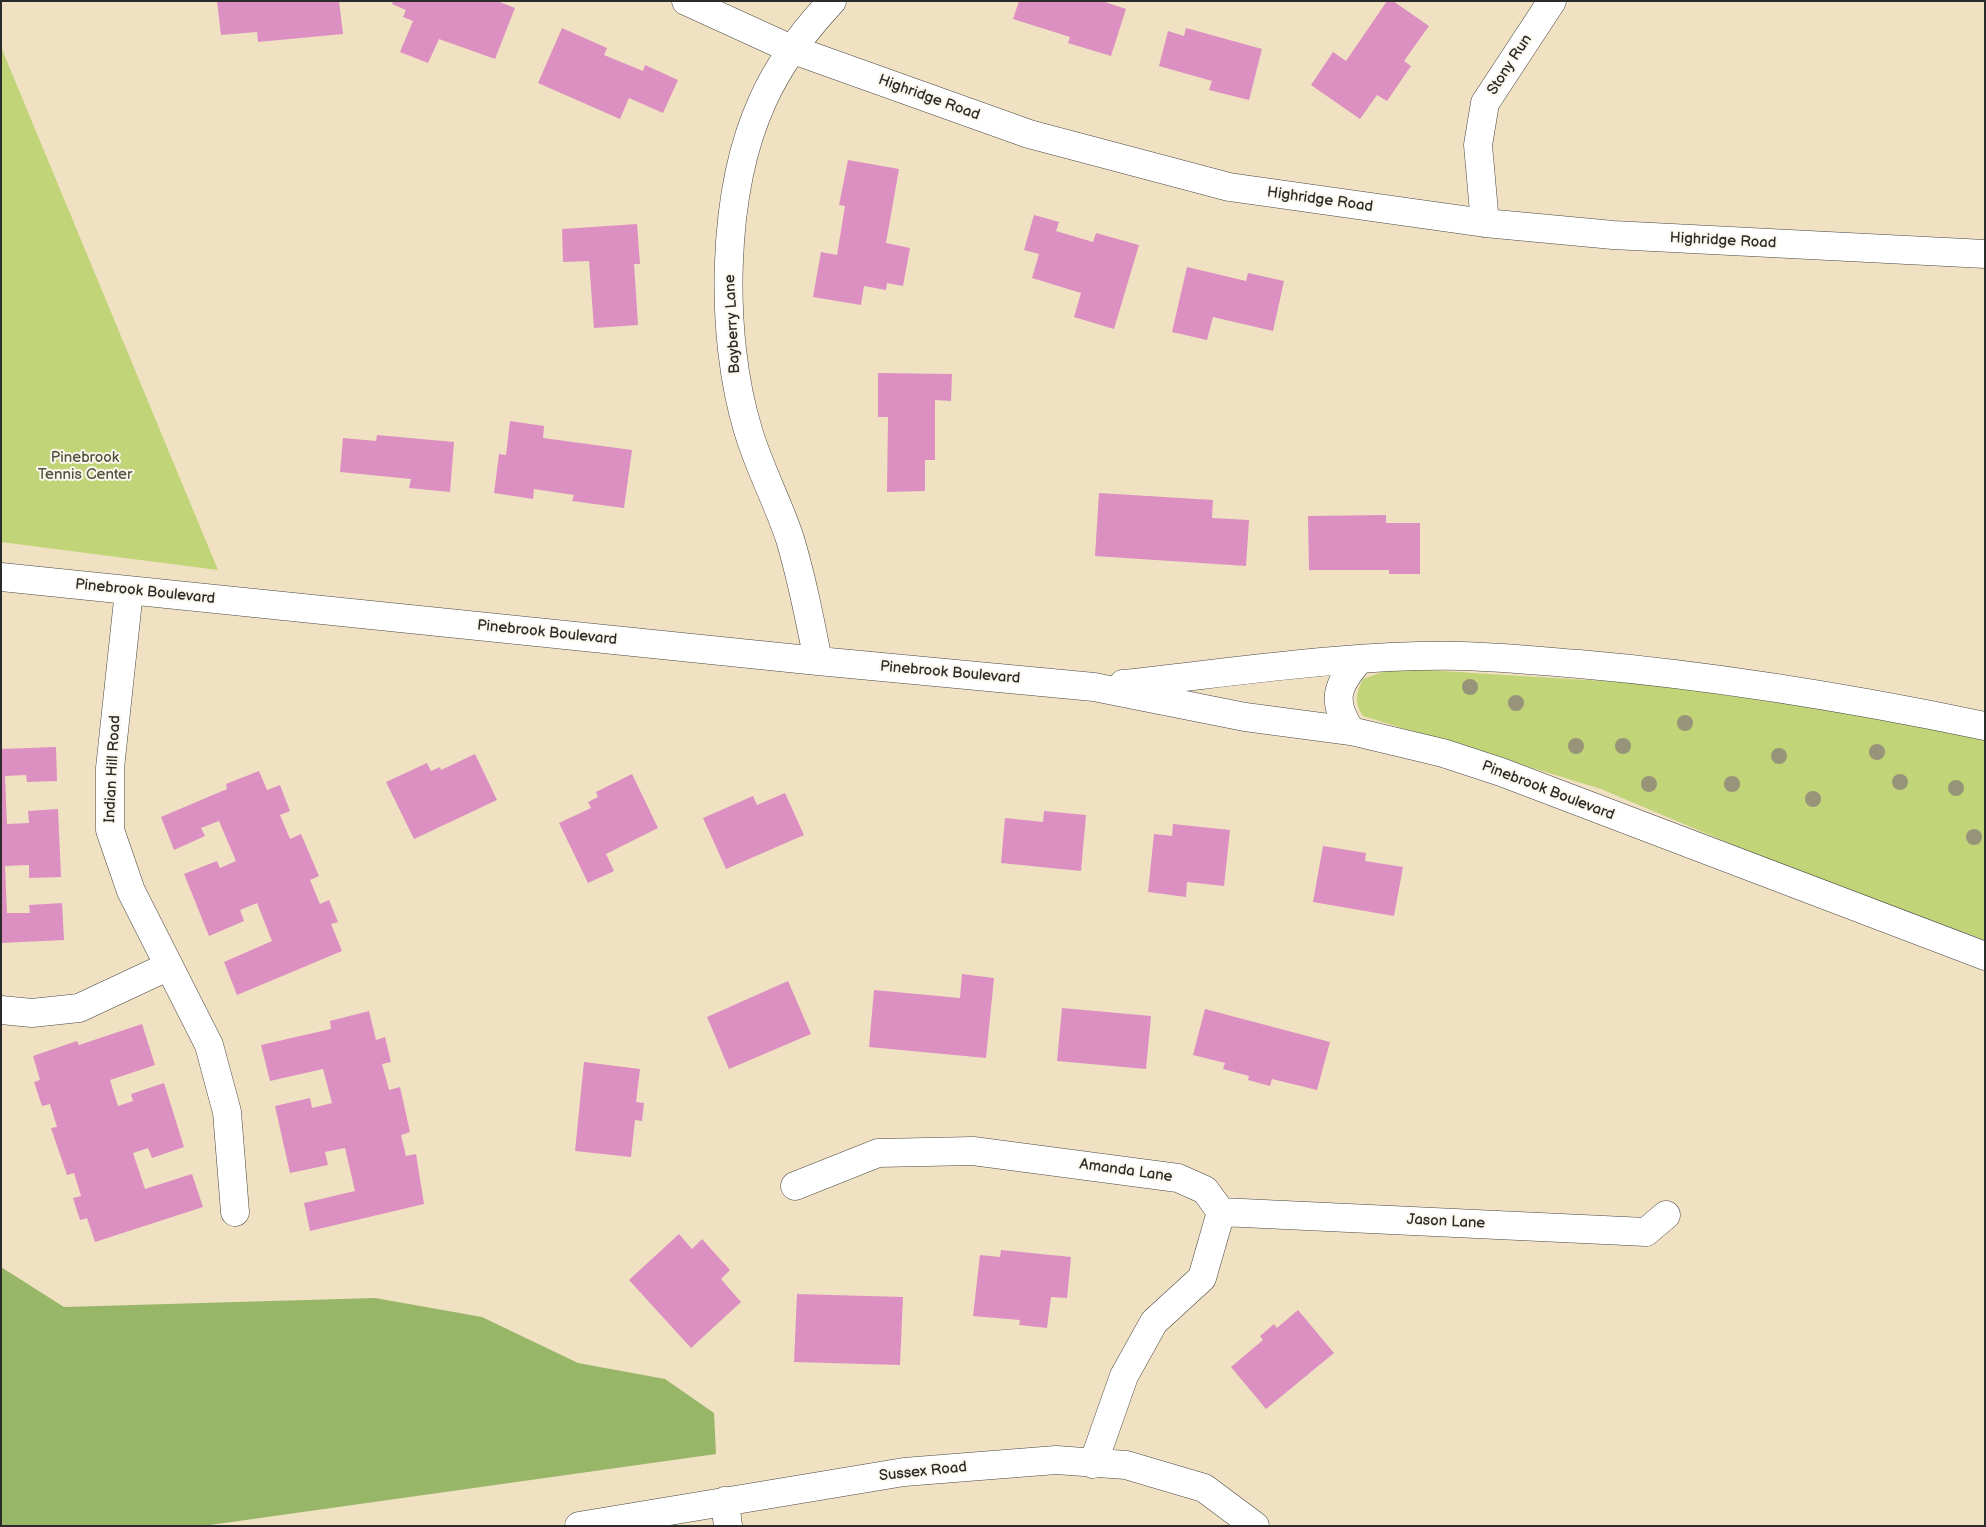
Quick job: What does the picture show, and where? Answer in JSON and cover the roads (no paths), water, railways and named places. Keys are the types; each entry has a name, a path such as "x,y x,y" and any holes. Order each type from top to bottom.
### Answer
{"street":[{"name":"Highridge Road","path":"686,1 791,49 1029,134 1229,187 1485,223 1613,235 1985,254"},
{"name":"Bayberry Lane","path":"818,661 807,604 789,537 747,429 738,388 731,328 732,231 741,173 762,101 791,49 832,1"},
{"name":"Stony Run","path":"1485,223 1478,145 1486,104 1552,1"},
{"name":"Pinebrook Boulevard","path":"1,577 818,661 1094,687 1245,717 1351,731 1443,753 1509,775 1985,956"},
{"name":"Indian Hill Road","path":"129,591 110,768 110,830 131,891 209,1045 227,1112 235,1212"},
{"name":"Pinebrook Boulevard","path":"1094,687 1360,659 1463,656 1669,672 1807,692 1985,726"},
{"path":"1351,731 1338,706 1338,696 1349,671 1360,659"},
{"path":"1,1010 32,1013 79,1008 169,966"},
{"name":"Amanda Lane","path":"795,1186 878,1153 973,1151 1178,1178 1205,1190 1221,1212"},
{"path":"1093,1464 1124,1376 1154,1322 1202,1278 1221,1212"},
{"name":"Jason Lane","path":"1221,1212 1646,1232 1666,1215"},
{"name":"Sussex Road","path":"579,1526 727,1513 904,1472 1056,1460 1126,1465 1204,1488 1255,1526"}],"park label":[{"name":"Pinebrook Tennis Center","path":"85,466"}]}
